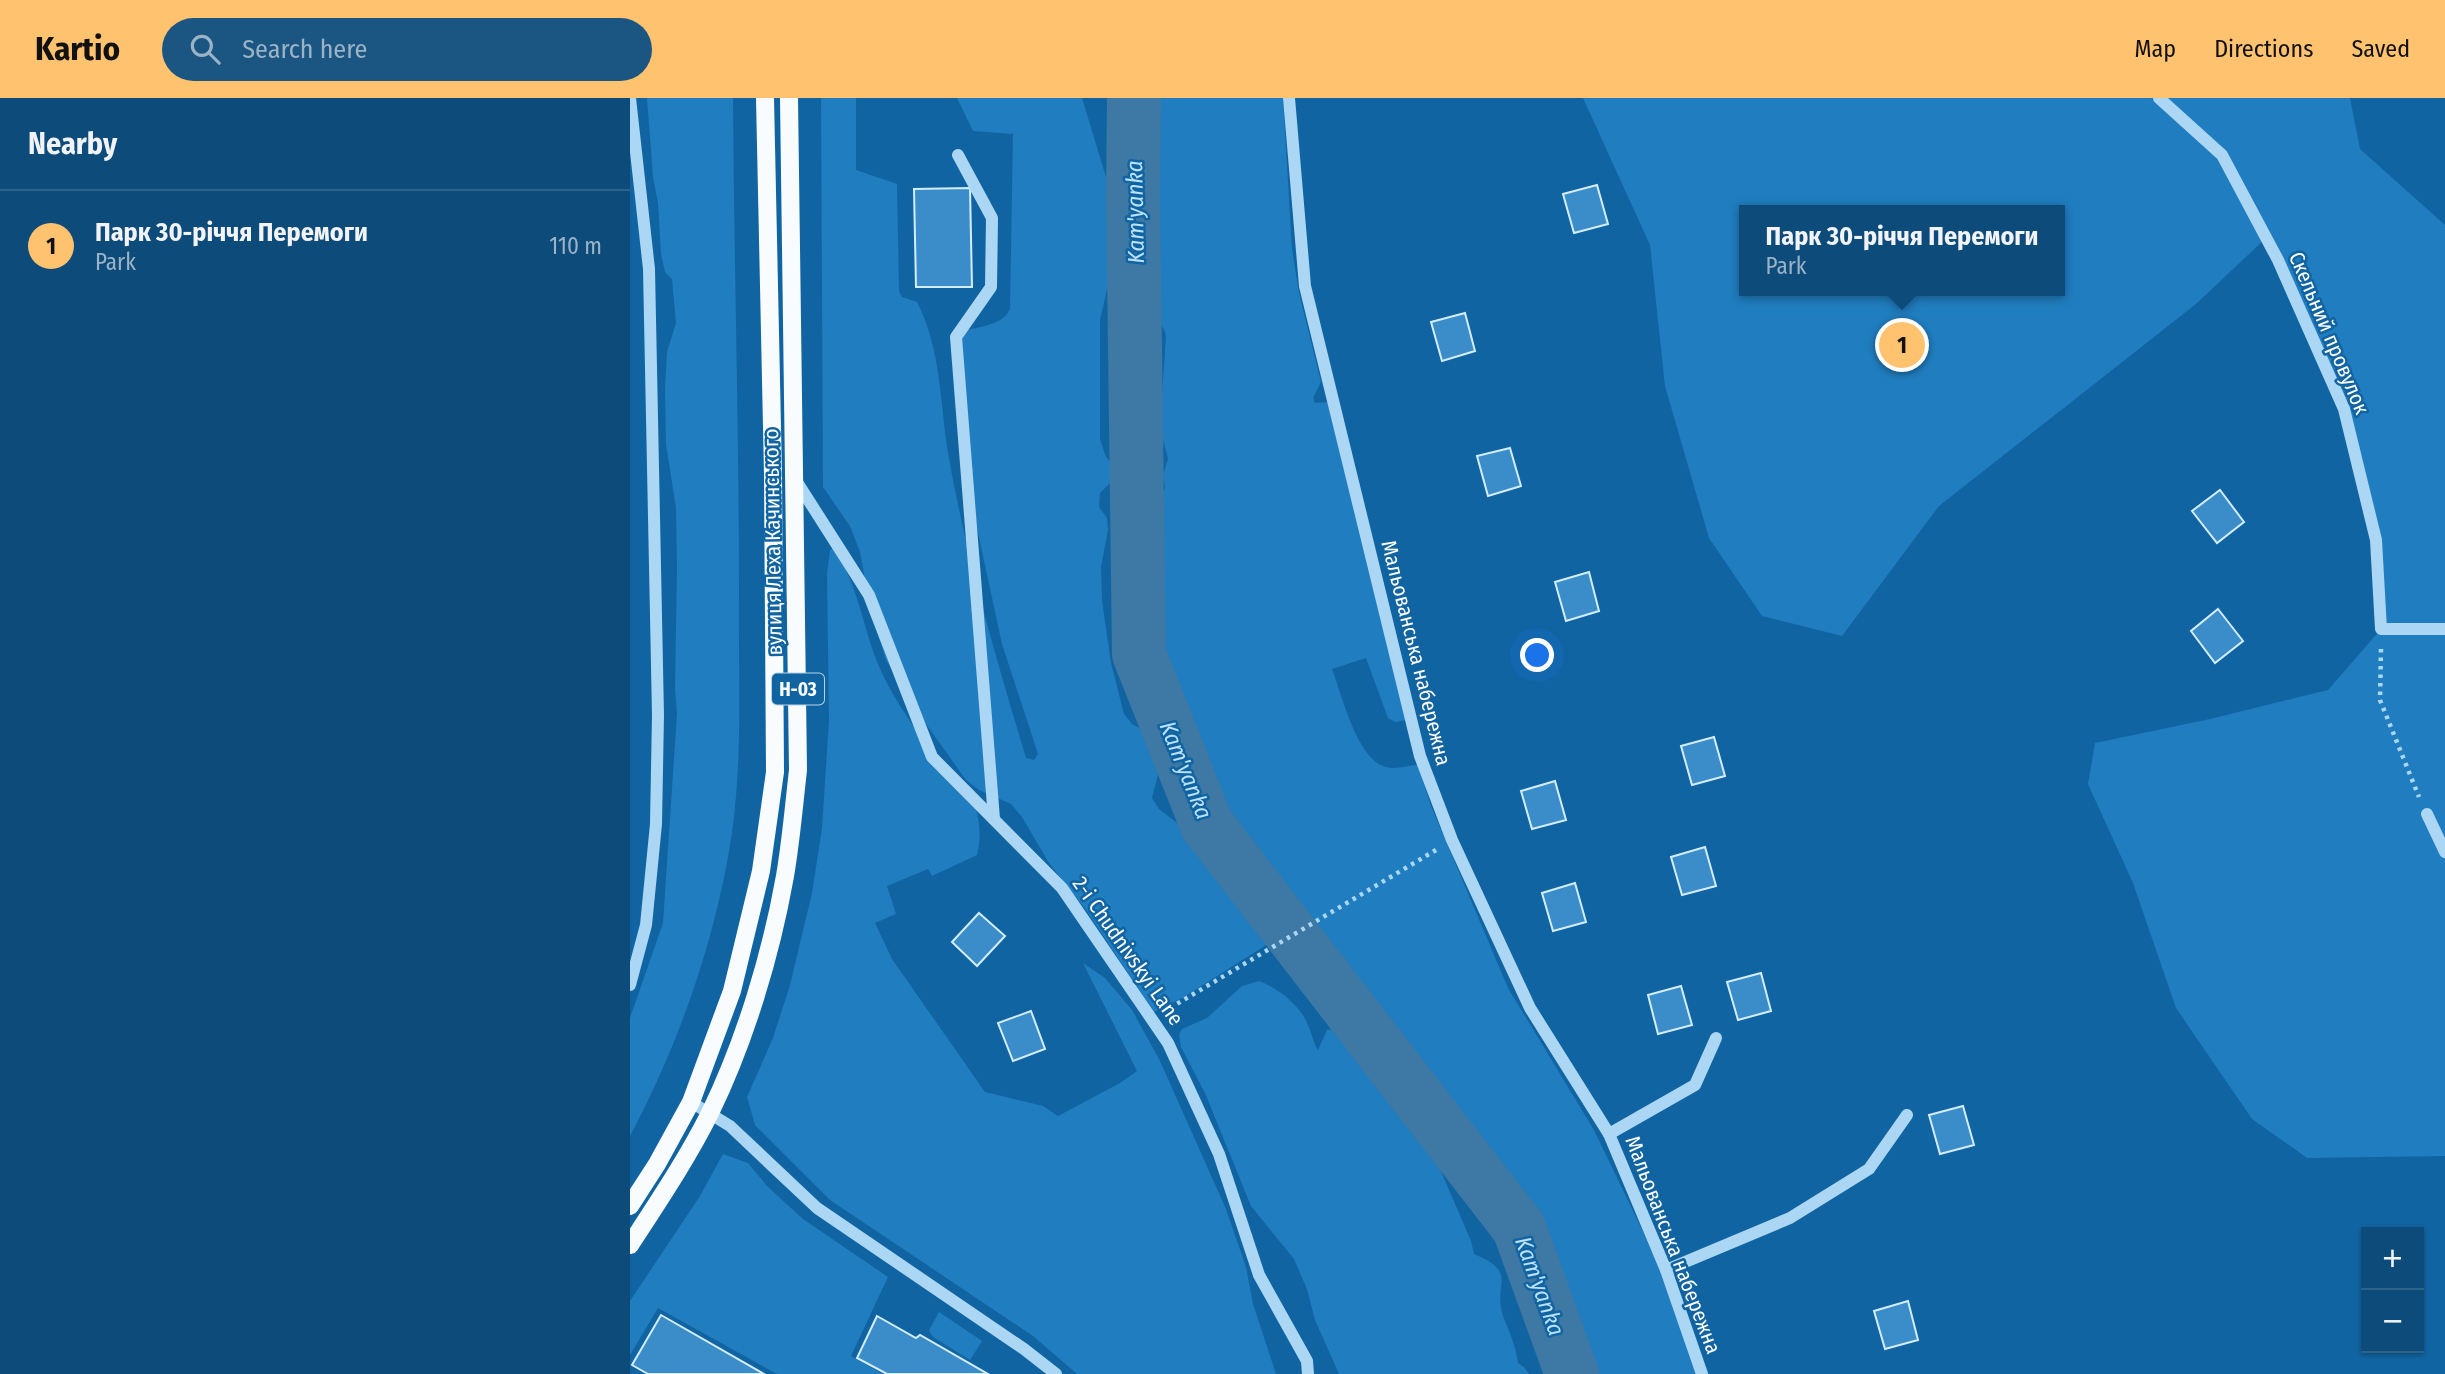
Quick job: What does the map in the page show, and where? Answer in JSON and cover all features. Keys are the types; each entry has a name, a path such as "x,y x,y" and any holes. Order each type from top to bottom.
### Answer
{"main road":[{"name":"вулиця Леха Качинського","path":"630,1206 691,1102 732,991 761,871 775,772 773,461 765,98"},
{"name":"вулиця Леха Качинського","path":"630,1245 690,1151 736,1052 774,924 786,864 798,770 789,98"}],"street":[{"path":"630,98 649,269 658,715 656,824 646,925 630,985"},
{"name":"Мальованська набережна","path":"1289,98 1306,286 1420,756 1452,840 1530,1008 1609,1134 1666,1270 1702,1374"},
{"name":"Скельний провулок","path":"2159,98 2222,155 2266,239 2344,409 2376,540 2381,629"},
{"path":"958,155 992,218 991,287 956,337 994,819"},
{"name":"2-i Chudnivskyi Lane","path":"795,478 870,595 932,757 1062,888 1168,1043 1219,1154 1259,1275 1307,1361 1308,1374"},
{"path":"2381,629 2445,629"},
{"path":"2427,814 2445,852"},
{"path":"1609,1134 1695,1085 1716,1038"},
{"path":"691,1102 710,1112 760,1152 817,1208 1024,1349 1056,1374"},
{"path":"1666,1270 1790,1219 1869,1170 1907,1115"}],"path":[{"path":"2381,629 2380,700 2404,765 2427,814"},
{"path":"1151,1019 1452,840"}],"shaded area":[{"path":"647,98 733,98 739,727 733,825 712,929 677,1034 630,1136 630,1018 663,923 677,714 676,508 666,444 665,388 667,352 676,323 672,279 665,272 661,254"},
{"path":"821,98 856,98 856,170 897,184 899,291 902,297 917,302 931,338 955,492 973,568 1026,758 1034,760 1038,754 1002,644 975,519 954,360 962,331 996,322 1010,309 1013,134 973,131 957,98 1082,98 1106,177 1112,268 1100,320 1100,439 1117,476 1100,493 1099,507 1107,518 1108,530 1101,567 1102,601 1111,663 1124,714 1132,724 1141,729 1159,770 1152,798 1159,809 1198,839 1210,859 1236,886 1274,940 1184,997 1154,1012 1086,910 1049,863 1022,817 1011,804 979,790 966,780 916,710 886,660 871,613 860,552 850,526 823,487"},
{"path":"1150,98 1283,98 1292,249 1299,293 1321,382 1313,398 1315,403 1328,402 1406,720 1395,722 1388,718 1366,658 1332,669 1352,725 1367,752 1376,762 1386,767 1418,765 1431,806 1508,988 1594,1130 1646,1238 1705,1374 1595,1374 1573,1302 1522,1209 1499,1176 1455,1131 1422,1081 1393,1064 1372,1035 1361,1029 1347,1004 1317,965 1303,961 1298,954 1290,913 1283,898 1269,878 1254,866 1246,855 1209,796 1183,744 1171,716 1167,698 1157,684 1148,631 1150,612 1156,601 1158,571 1151,535 1154,513 1165,488 1163,475 1168,459 1161,431 1166,337 1164,329 1148,312 1146,302 1152,264 1147,211"},
{"path":"1583,98 2350,98 2360,149 2445,225 2445,1156 2307,1158 2252,1119 2176,1008 2133,883 2088,784 2095,743 2210,719 2328,690 2381,629 2376,540 2344,409 2266,238 2196,304 1939,506 1842,636 1762,616 1709,538 1665,386 1650,245"},
{"path":"833,548 849,577 875,656 890,689 913,725 976,808 978,820 977,855 932,876 928,869 887,886 896,914 875,923 892,959 985,1092 1043,1106 1058,1116 1137,1071 1083,963 1105,978 1132,1010 1160,1061 1226,1209 1246,1267 1253,1304 1276,1374 1077,1374 1033,1336 830,1200 755,1125 747,1097 773,1038 790,985 812,893 822,828 829,721 827,574 830,550"},
{"path":"1259,981 1281,993 1300,1011 1318,1050 1327,1030 1333,1029 1342,1037 1365,1072 1399,1096 1428,1141 1471,1241 1474,1254 1496,1267 1500,1274 1500,1305 1503,1316 1518,1363 1529,1374 1339,1374 1315,1320 1307,1289 1294,1259 1251,1206 1205,1093 1181,1047 1179,1035 1182,1029 1207,1018 1242,986"},
{"path":"723,1154 748,1163 767,1186 803,1219 888,1277 851,1356 883,1374 777,1374 658,1308 630,1355 630,1301 700,1196"},
{"path":"939,1312 982,1341 970,1360 933,1337 929,1330"}],"building":[{"path":"1597,185 1608,224 1574,233 1563,194"},
{"path":"970,188 972,287 916,287 914,189"},
{"path":"1465,313 1475,351 1442,361 1431,322"},
{"path":"1510,448 1521,486 1488,496 1477,456"},
{"path":"2220,490 2244,522 2217,543 2192,511"},
{"path":"1589,572 1599,611 1566,621 1555,582"},
{"path":"2218,609 2243,641 2215,663 2191,631"},
{"path":"1714,737 1725,776 1692,785 1681,746"},
{"path":"1555,781 1566,820 1532,829 1521,791"},
{"path":"1705,847 1716,886 1682,895 1671,857"},
{"path":"1575,883 1586,922 1553,931 1542,893"},
{"path":"979,913 1005,936 977,966 952,942"},
{"path":"1761,973 1771,1011 1738,1020 1727,982"},
{"path":"1681,986 1692,1025 1658,1034 1648,995"},
{"path":"1031,1011 1045,1049 1013,1061 998,1023"},
{"path":"1963,1106 1974,1145 1940,1154 1929,1115"},
{"path":"1908,1301 1918,1340 1885,1349 1874,1311"},
{"path":"661,1315 764,1374 648,1374 632,1365"},
{"path":"877,1316 916,1338 920,1335 988,1374 887,1374 857,1358"}],"waterway":[{"name":"Kam'yanka","path":"1134,98 1139,654 1207,825 1519,1228 1572,1374"}],"place":[{"name":"Парк 30-річчя Перемоги","path":"1902,345"}]}
